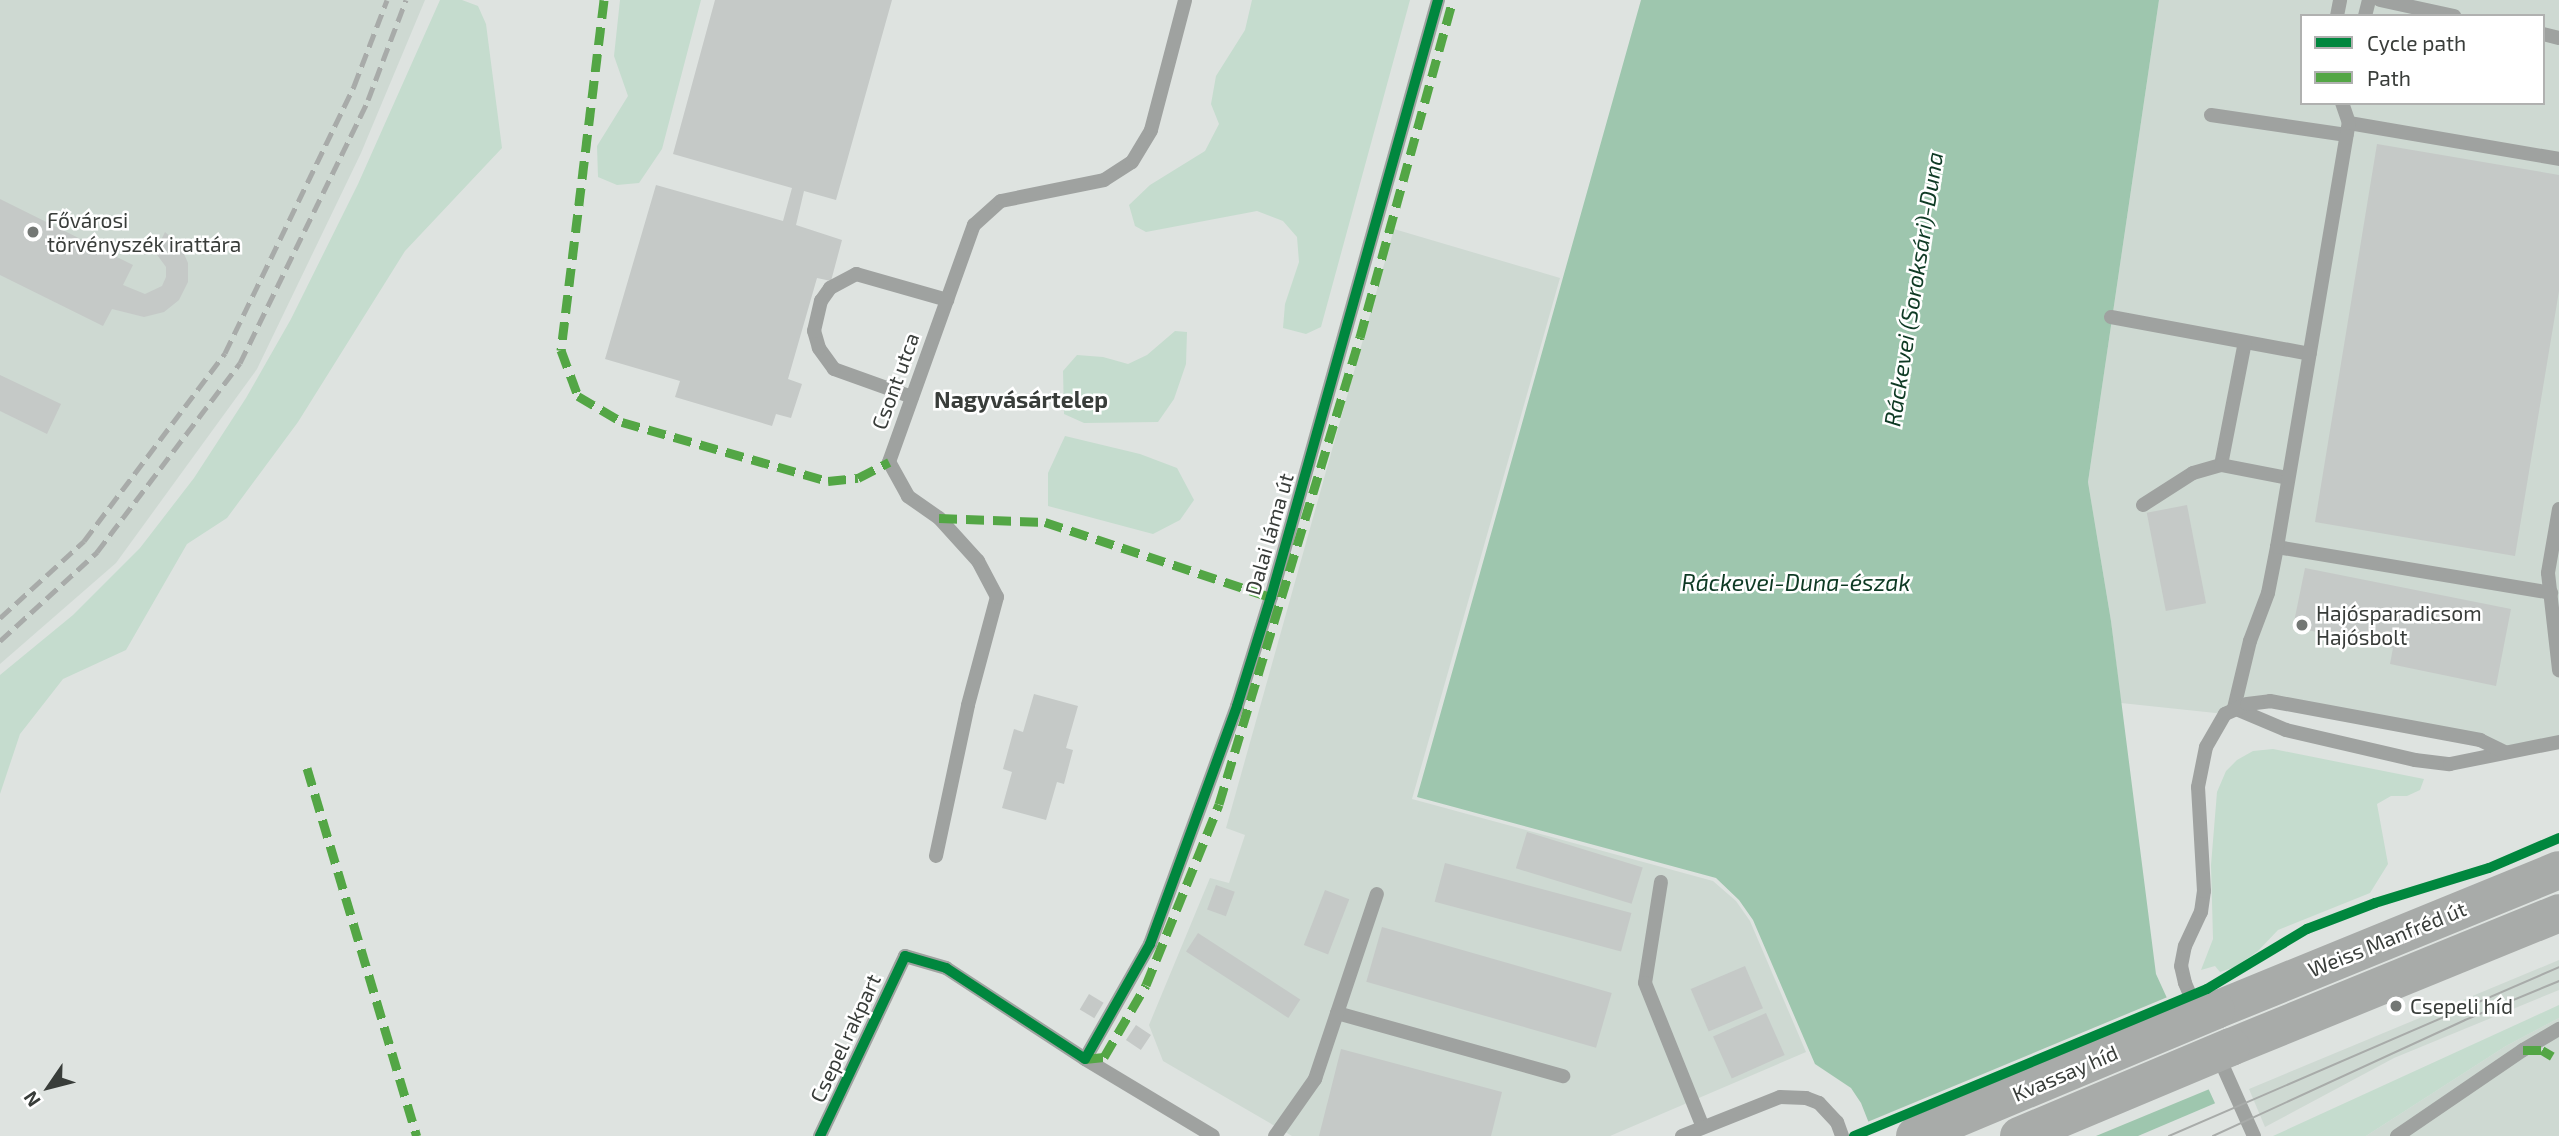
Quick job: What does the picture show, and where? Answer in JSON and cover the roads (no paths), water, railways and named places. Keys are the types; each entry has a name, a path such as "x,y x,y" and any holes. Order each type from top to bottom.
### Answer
{"main road":[{"name":"Weiss Manfréd út","path":"2216,1010 2559,870"},
{"name":"Weiss Manfréd út","path":"2231,1047 2559,913"},
{"name":"Kvassay híd","path":"1915,1136 2216,1010"},
{"name":"Kvassay híd","path":"2019,1136 2231,1047"}],"lane":[{"name":"Csont utca","path":"936,856 968,705 997,597 978,561 939,518 908,496 889,462 974,225 1001,201 1104,180 1132,162 1151,130 1185,0"},
{"name":"Dalai láma út","path":"1085,1059 1150,944 1237,706 1271,597 1438,0"},
{"path":"2380,0 2434,14"},
{"path":"2234,708 2250,641 2268,593 2277,547 2348,129 2342,105"},
{"path":"2210,115 2348,129 2559,159"},
{"path":"912,397 834,369 819,348 814,331 821,301 830,289 856,274 947,300"},
{"path":"2111,317 2310,354"},
{"path":"2221,465 2245,342"},
{"path":"2143,505 2193,473 2221,465 2288,478"},
{"path":"2559,509 2549,573 2559,670"},
{"path":"2277,547 2551,593"},
{"path":"2254,1136 2185,983 2181,966 2185,946 2201,912 2204,891 2198,787 2206,747 2225,714 2234,708 2270,701 2480,740 2505,752"},
{"path":"2234,708 2286,730 2415,760 2449,764 2559,742"},
{"path":"1661,881 1645,983 1703,1127"},
{"path":"1275,1136 1315,1079 1377,894"},
{"name":"Csepel rakpart","path":"820,1136 905,956 946,968 1085,1059"},
{"path":"1338,1013 1563,1076"},
{"path":"2397,1136 2523,1050 2559,1029"},
{"path":"1085,1059 1213,1136"},
{"path":"1682,1136 1780,1097 1806,1098 1830,1112 1842,1136"}],"water":[{"name":"Ráckevei-Duna-észak","path":"1641,0 2159,0 2088,482 2111,621 2156,974 2230,1136 1874,1136 1861,1103 1851,1088 1815,1064 1753,920 1739,900 1716,878 1417,797"}],"tram line":[{"path":"2169,1136 2559,967"},
{"path":"2213,1136 2465,1020 2559,981"}],"railway":[{"path":"0,618 84,541 225,353 354,86 387,0"},
{"path":"0,641 97,552 240,363 368,100 406,0"}],"place":[{"name":"Fővárosi törvényszék irattára","path":"33,232"},
{"name":"Hajósparadicsom Hajósbolt","path":"2302,625"},
{"name":"Csepeli híd","path":"2396,1006"}],"district":[{"name":"Nagyvásártelep","path":"1021,399"}],"water label":[{"name":"Ráckevei (Soroksári)-Duna","path":"1913,289"}]}
